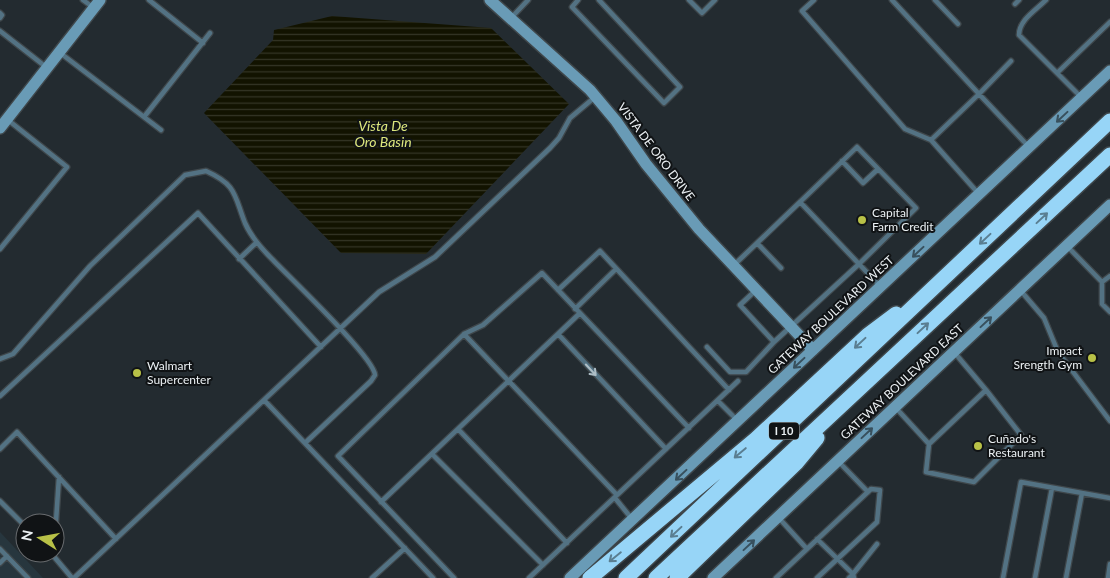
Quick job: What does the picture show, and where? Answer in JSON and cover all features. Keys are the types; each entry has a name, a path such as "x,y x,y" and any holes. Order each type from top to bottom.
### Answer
{"highway":[{"name":"I 10","path":"626,578 883,338 940,281 1110,121"},
{"name":"I 10","path":"656,578 1110,155"},
{"path":"590,578 756,439 868,335 940,281"},
{"path":"677,578 797,462 849,397"}],"main road":[{"name":"VISTA DE ORO DRIVE","path":"490,0 596,96 646,164 699,229 813,350"},
{"path":"3,123 97,4"},
{"name":"GATEWAY BOULEVARD WEST","path":"570,578 1110,71"},
{"name":"GATEWAY BOULEVARD EAST","path":"713,578 1110,205"}],"lane":[{"path":"83,0 97,4"},
{"path":"149,0 203,43"},
{"path":"511,18 528,0"},
{"path":"578,0 572,7 664,103 680,87 599,0"},
{"path":"689,0 702,13 716,0"},
{"path":"814,0 802,11 904,129 931,140 979,194"},
{"path":"892,0 1029,147"},
{"path":"935,0 958,24"},
{"path":"1015,4 1019,0"},
{"path":"1046,0 1022,23 1019,28 1019,35 1082,98"},
{"path":"0,13 2,15 0,18"},
{"path":"1057,73 1110,22"},
{"path":"0,31 47,68"},
{"path":"144,117 210,33"},
{"path":"60,52 161,130"},
{"path":"931,140 1012,62"},
{"path":"60,563 73,578 380,292 435,257 550,148 559,138 570,118 596,96"},
{"path":"1,247 67,167 3,123"},
{"path":"707,347 730,372 746,372 774,342 792,328 916,208 857,147 733,266"},
{"path":"842,161 863,183 878,169"},
{"path":"0,359 13,354 90,266 185,175 206,171 226,182 235,193 245,222 256,243 372,365 375,375 305,443"},
{"path":"800,202 880,287"},
{"path":"0,396 198,213 321,347"},
{"path":"240,259 256,243"},
{"path":"757,243 781,268"},
{"path":"1067,246 1102,282 1102,304 1110,312"},
{"path":"558,290 600,250 729,390"},
{"path":"575,309 616,268"},
{"path":"454,578 338,456 464,334 483,324 542,273 689,428"},
{"path":"1102,282 1110,276"},
{"path":"756,290 740,305 774,342"},
{"path":"1020,290 1044,318 1058,352 1110,421"},
{"path":"381,502 579,314"},
{"path":"464,334 616,496 633,520"},
{"path":"558,334 666,449"},
{"path":"954,352 986,390 1021,435 974,482 926,472 929,444 986,390"},
{"path":"529,578 738,381"},
{"path":"264,400 433,578"},
{"path":"718,401 738,421"},
{"path":"896,407 929,444"},
{"path":"458,429 567,543"},
{"path":"0,449 17,432 116,539"},
{"path":"432,454 543,565"},
{"path":"838,461 868,492"},
{"path":"57,513 59,477"},
{"path":"1003,578 1022,482 1110,498"},
{"path":"1035,578 1052,488"},
{"path":"776,578 868,492 872,489 880,490 877,522 817,578"},
{"path":"1066,578 1082,493"},
{"path":"0,501 15,516"},
{"path":"778,517 807,549"},
{"path":"817,539 838,558 852,577 877,544"},
{"path":"0,548 28,578"},
{"path":"372,578 405,548"},
{"path":"0,563 7,556"},
{"path":"1108,578 1110,564"}],"shaded area":[{"path":"0,532 15,548 15,563 29,563 43,578 0,578"}],"water":[{"name":"Vista De Oro Basin","path":"332,16 491,28 569,104 426,254 341,253 204,113 273,40 274,30"}],"place":[{"name":"Capital Farm Credit","path":"862,220"},
{"name":"Impact Srength Gym","path":"1092,358"},
{"name":"Walmart Supercenter","path":"137,373"},
{"name":"Cuñado's Restaurant","path":"978,446"}]}
